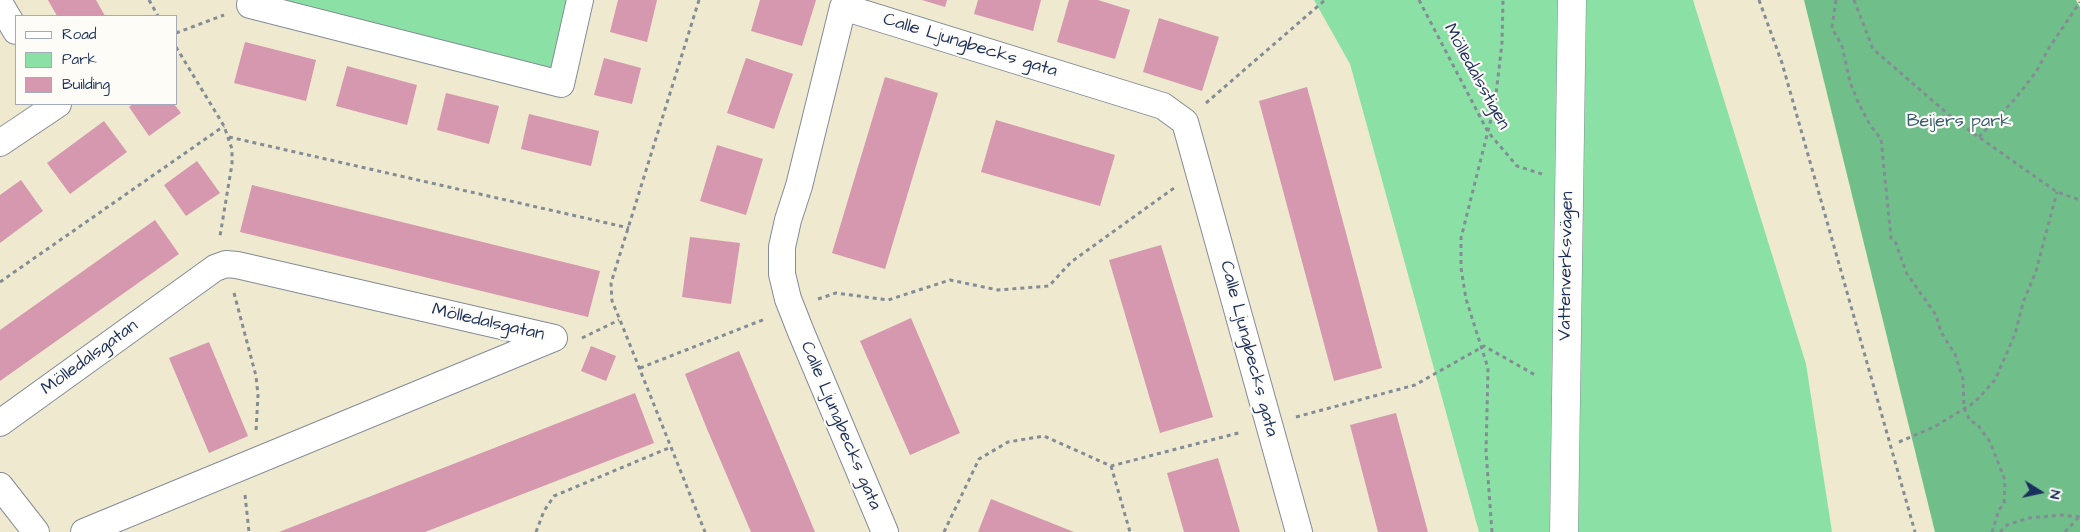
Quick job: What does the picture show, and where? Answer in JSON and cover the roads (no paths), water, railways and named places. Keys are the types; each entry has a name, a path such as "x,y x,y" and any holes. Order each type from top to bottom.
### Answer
{"street":[{"path":"251,3 561,84 580,0"},
{"name":"Vattenverksvägen","path":"1564,532 1572,0"},
{"path":"0,4 15,29"},
{"name":"Calle Ljungbecks gata","path":"885,532 792,309 782,274 782,247 843,7 1163,106 1184,122 1199,170 1298,532"},
{"path":"0,143 57,105"},
{"name":"Mölledalsgatan","path":"0,423 215,268 226,264 554,338 84,532"},
{"path":"0,488 36,532"}],"park label":[{"name":"Beijers park","path":"1959,122"}]}
